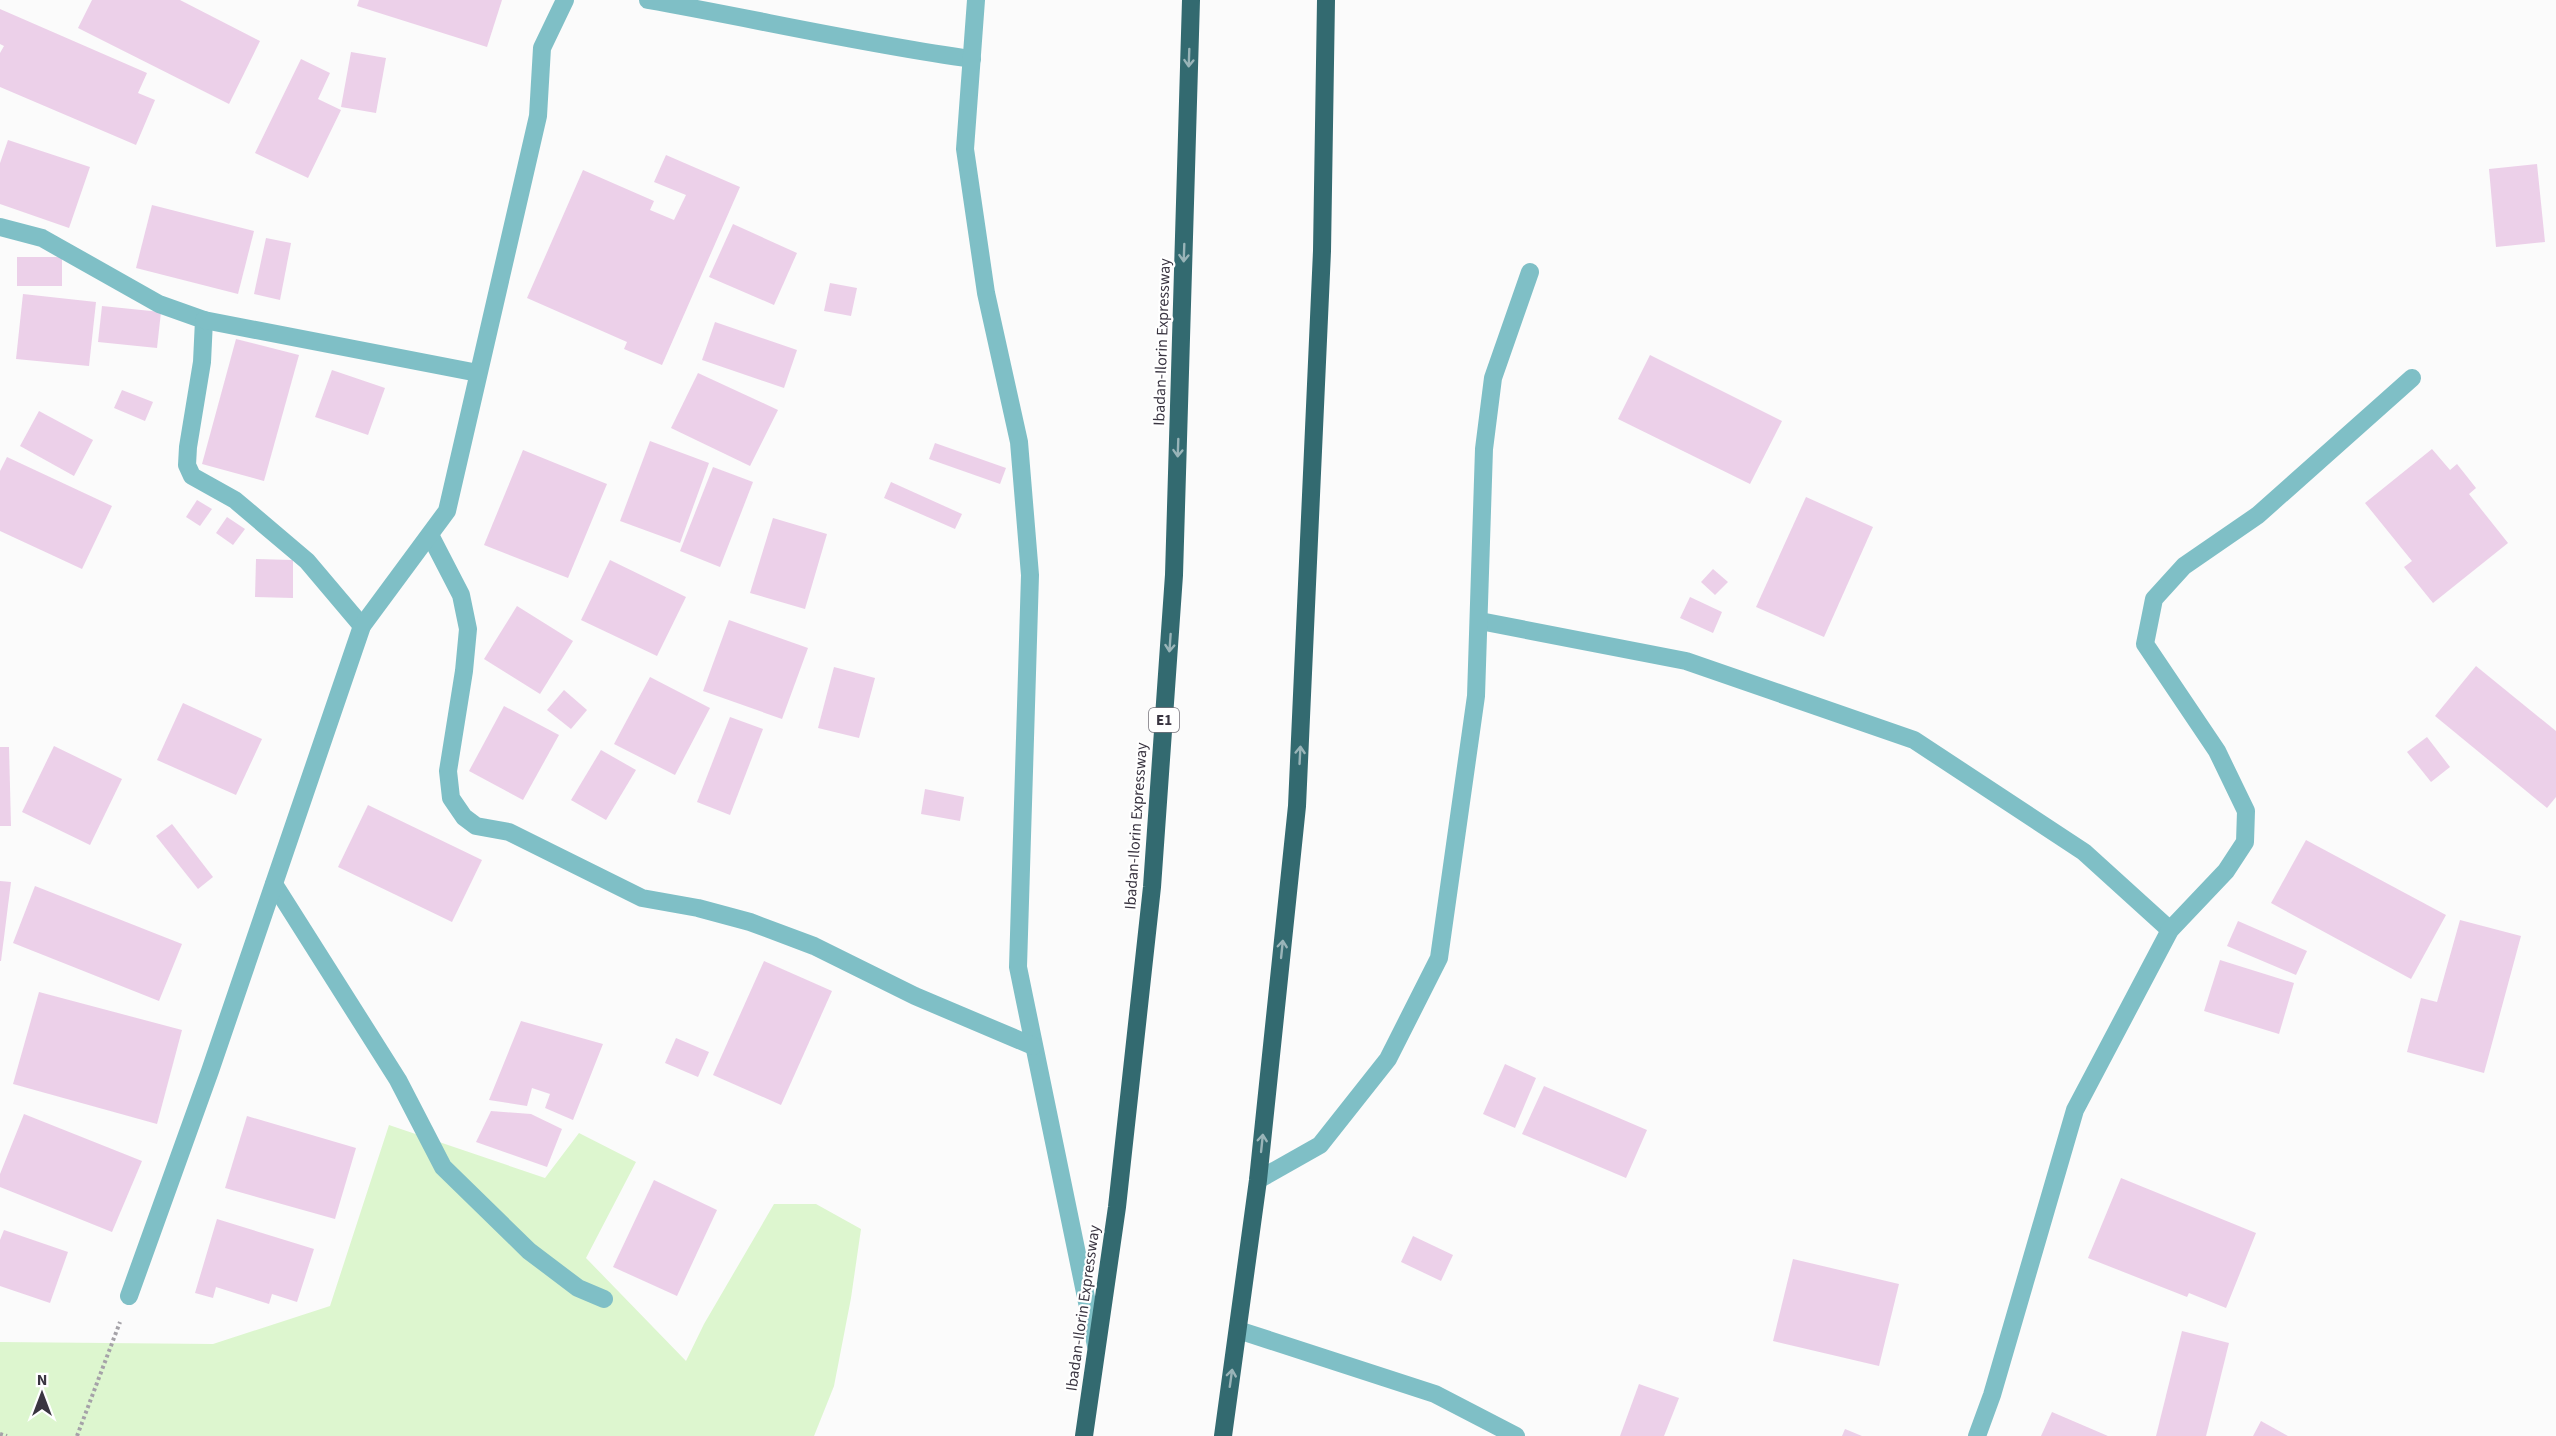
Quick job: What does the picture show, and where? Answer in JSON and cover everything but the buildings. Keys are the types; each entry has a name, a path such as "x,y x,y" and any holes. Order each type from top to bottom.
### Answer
{"highway":[{"name":"Ibadan-Ilorin Expressway","path":"1084,1436 1117,1207 1152,887 1174,586 1191,0"},
{"path":"1223,1436 1258,1180 1297,806 1322,251 1326,0"}],"street":[{"path":"129,1296 362,626 447,511 538,116 542,48 566,0"},
{"path":"648,0 765,21 892,48 972,59"},
{"path":"976,0 965,149 986,293 1019,442 1030,575 1018,967 1096,1350"},
{"path":"0,227 42,238 159,304 204,320 478,372"},
{"path":"1258,1180 1320,1145 1388,1059 1439,958 1476,696 1484,449 1493,378 1530,272"},
{"path":"204,320 202,362 188,447 187,465 192,476 235,500 307,561 362,626"},
{"path":"1977,1436 1992,1395 2075,1110 2170,930 2226,871 2245,842 2246,811 2217,751 2145,644 2154,599 2184,566 2258,515 2412,378"},
{"path":"430,535 461,595 468,629 464,671 448,771 451,798 464,817 476,826 509,832 642,898 698,908 740,919 814,946 915,996 1033,1046"},
{"path":"1480,621 1686,661 1914,740 2084,852 2170,930"},
{"path":"274,884 398,1080 443,1167 529,1251 578,1288 604,1299"},
{"path":"1238,1330 1435,1394 1516,1436"}],"path":[{"path":"77,1436 96,1392 129,1296"},
{"path":"0,1434 7,1436"}],"green space":[{"path":"389,1125 545,1178 579,1133 636,1162 586,1258 686,1361 704,1324 774,1204 816,1204 861,1229 851,1298 834,1386 814,1436 0,1436 0,1342 213,1344 330,1306"}]}
